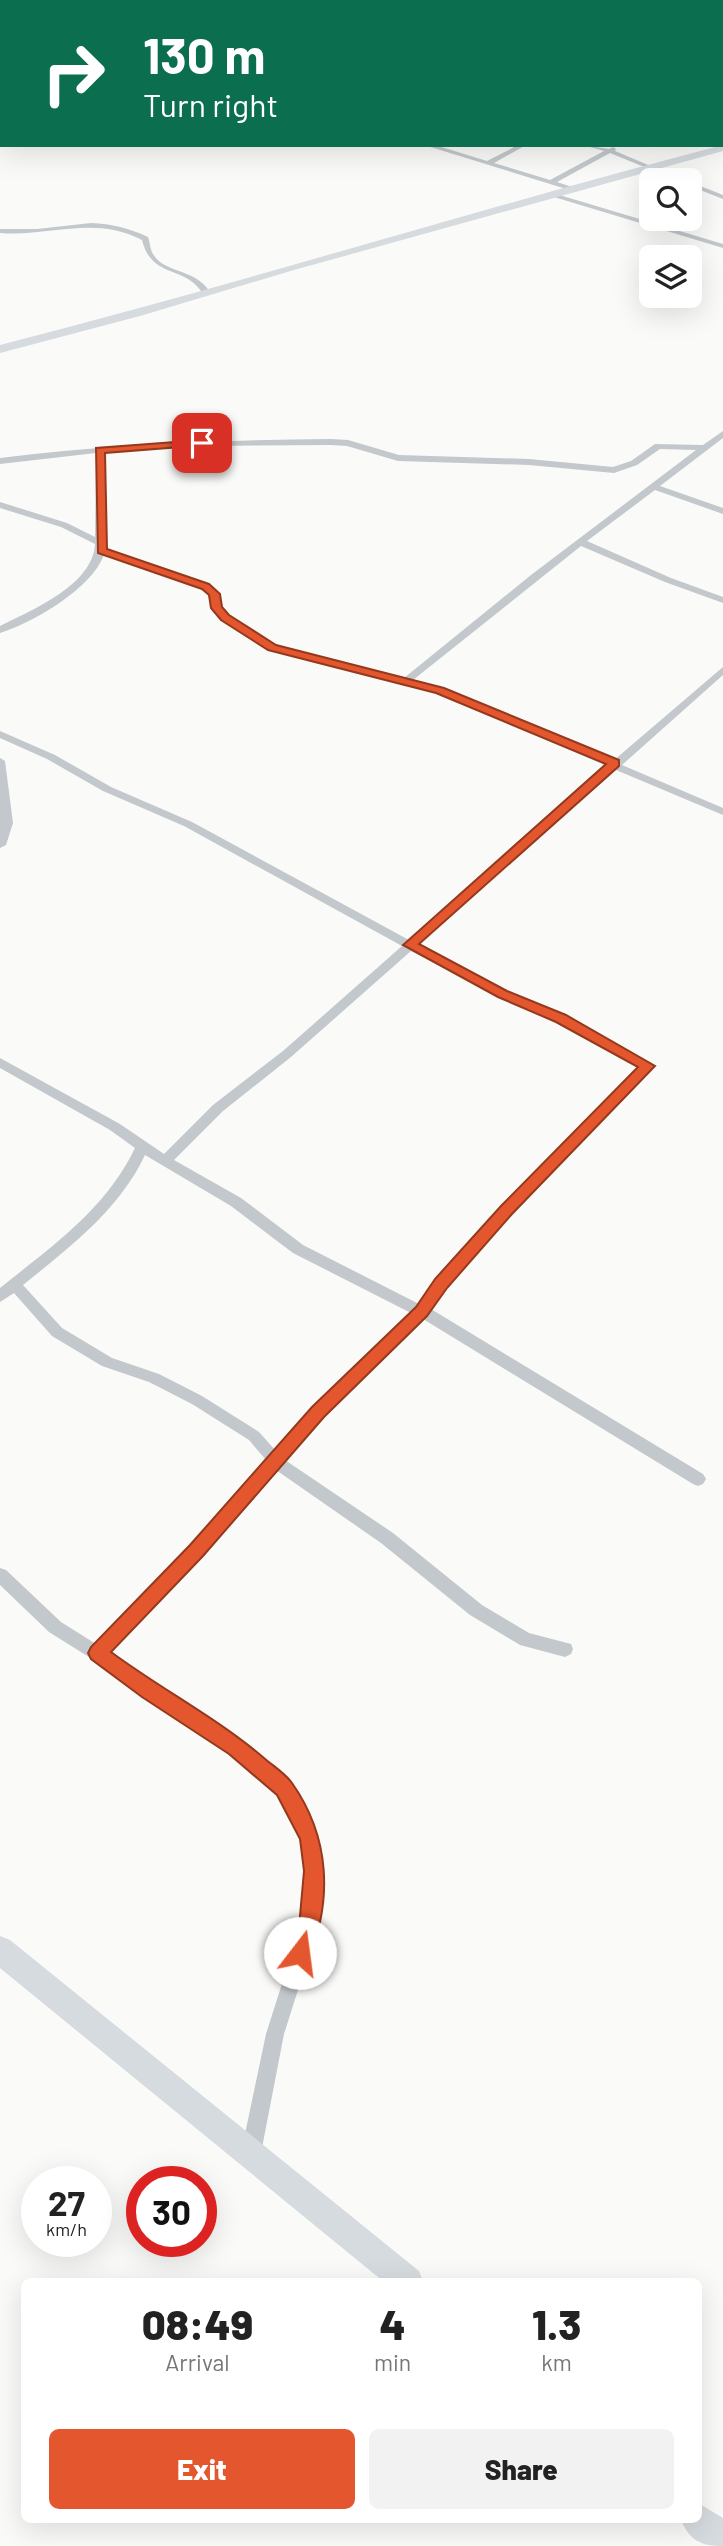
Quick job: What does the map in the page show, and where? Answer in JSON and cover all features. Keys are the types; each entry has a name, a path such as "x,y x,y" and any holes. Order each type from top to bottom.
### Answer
{"main road":[{"path":"652,168 723,148"},
{"path":"0,349 639,172"},
{"path":"0,1950 403,2278"},
{"path":"702,2523 723,2539"}],"street":[{"path":"434,147 576,190"},
{"path":"489,163 519,147"},
{"path":"594,147 652,168"},
{"path":"552,182 617,147"},
{"path":"702,189 723,197"},
{"path":"556,195 723,246"},
{"path":"0,231 18,233 94,223 112,226 145,239 155,261 193,278 206,292"},
{"path":"406,681 534,577 583,543 723,434"},
{"path":"0,461 222,441 331,442 412,460 529,462 614,470 634,463 658,446 706,448"},
{"path":"0,630 79,583 97,564 101,547 100,450"},
{"path":"655,487 723,511"},
{"path":"0,505 64,524 101,547 206,587 214,594 216,608 225,618 272,648 440,690 723,812"},
{"path":"583,543 667,580 723,600"},
{"path":"166,1160 218,1108 287,1054 614,763 723,670"},
{"path":"0,734 51,757 107,789 188,824 409,945 503,994 561,1019 648,1066 507,1210 441,1283 422,1311 318,1412 277,1462 98,1653"},
{"path":"0,761 7,822 0,845"},
{"path":"0,1062 115,1127 142,1147 236,1202 298,1249 422,1311 698,1479"},
{"path":"0,1296 103,1208 135,1167 142,1147"},
{"path":"15,1285 57,1332 107,1362 154,1378 197,1400 254,1436 277,1462 387,1538 476,1610 526,1640 565,1649"},
{"path":"0,1575 55,1627 236,1747 284,1788 310,1838 314,1871 309,1927 275,2034 251,2153"}],"route":[{"path":"202,443 100,450 102,551 206,587 214,594 216,608 225,618 272,648 440,690 614,763 409,945 503,994 561,1019 648,1066 507,1210 441,1283 422,1311 347,1387 318,1412 277,1462 98,1653 187,1717 236,1747 284,1788 310,1838 314,1871 309,1927 300,1953"}]}
